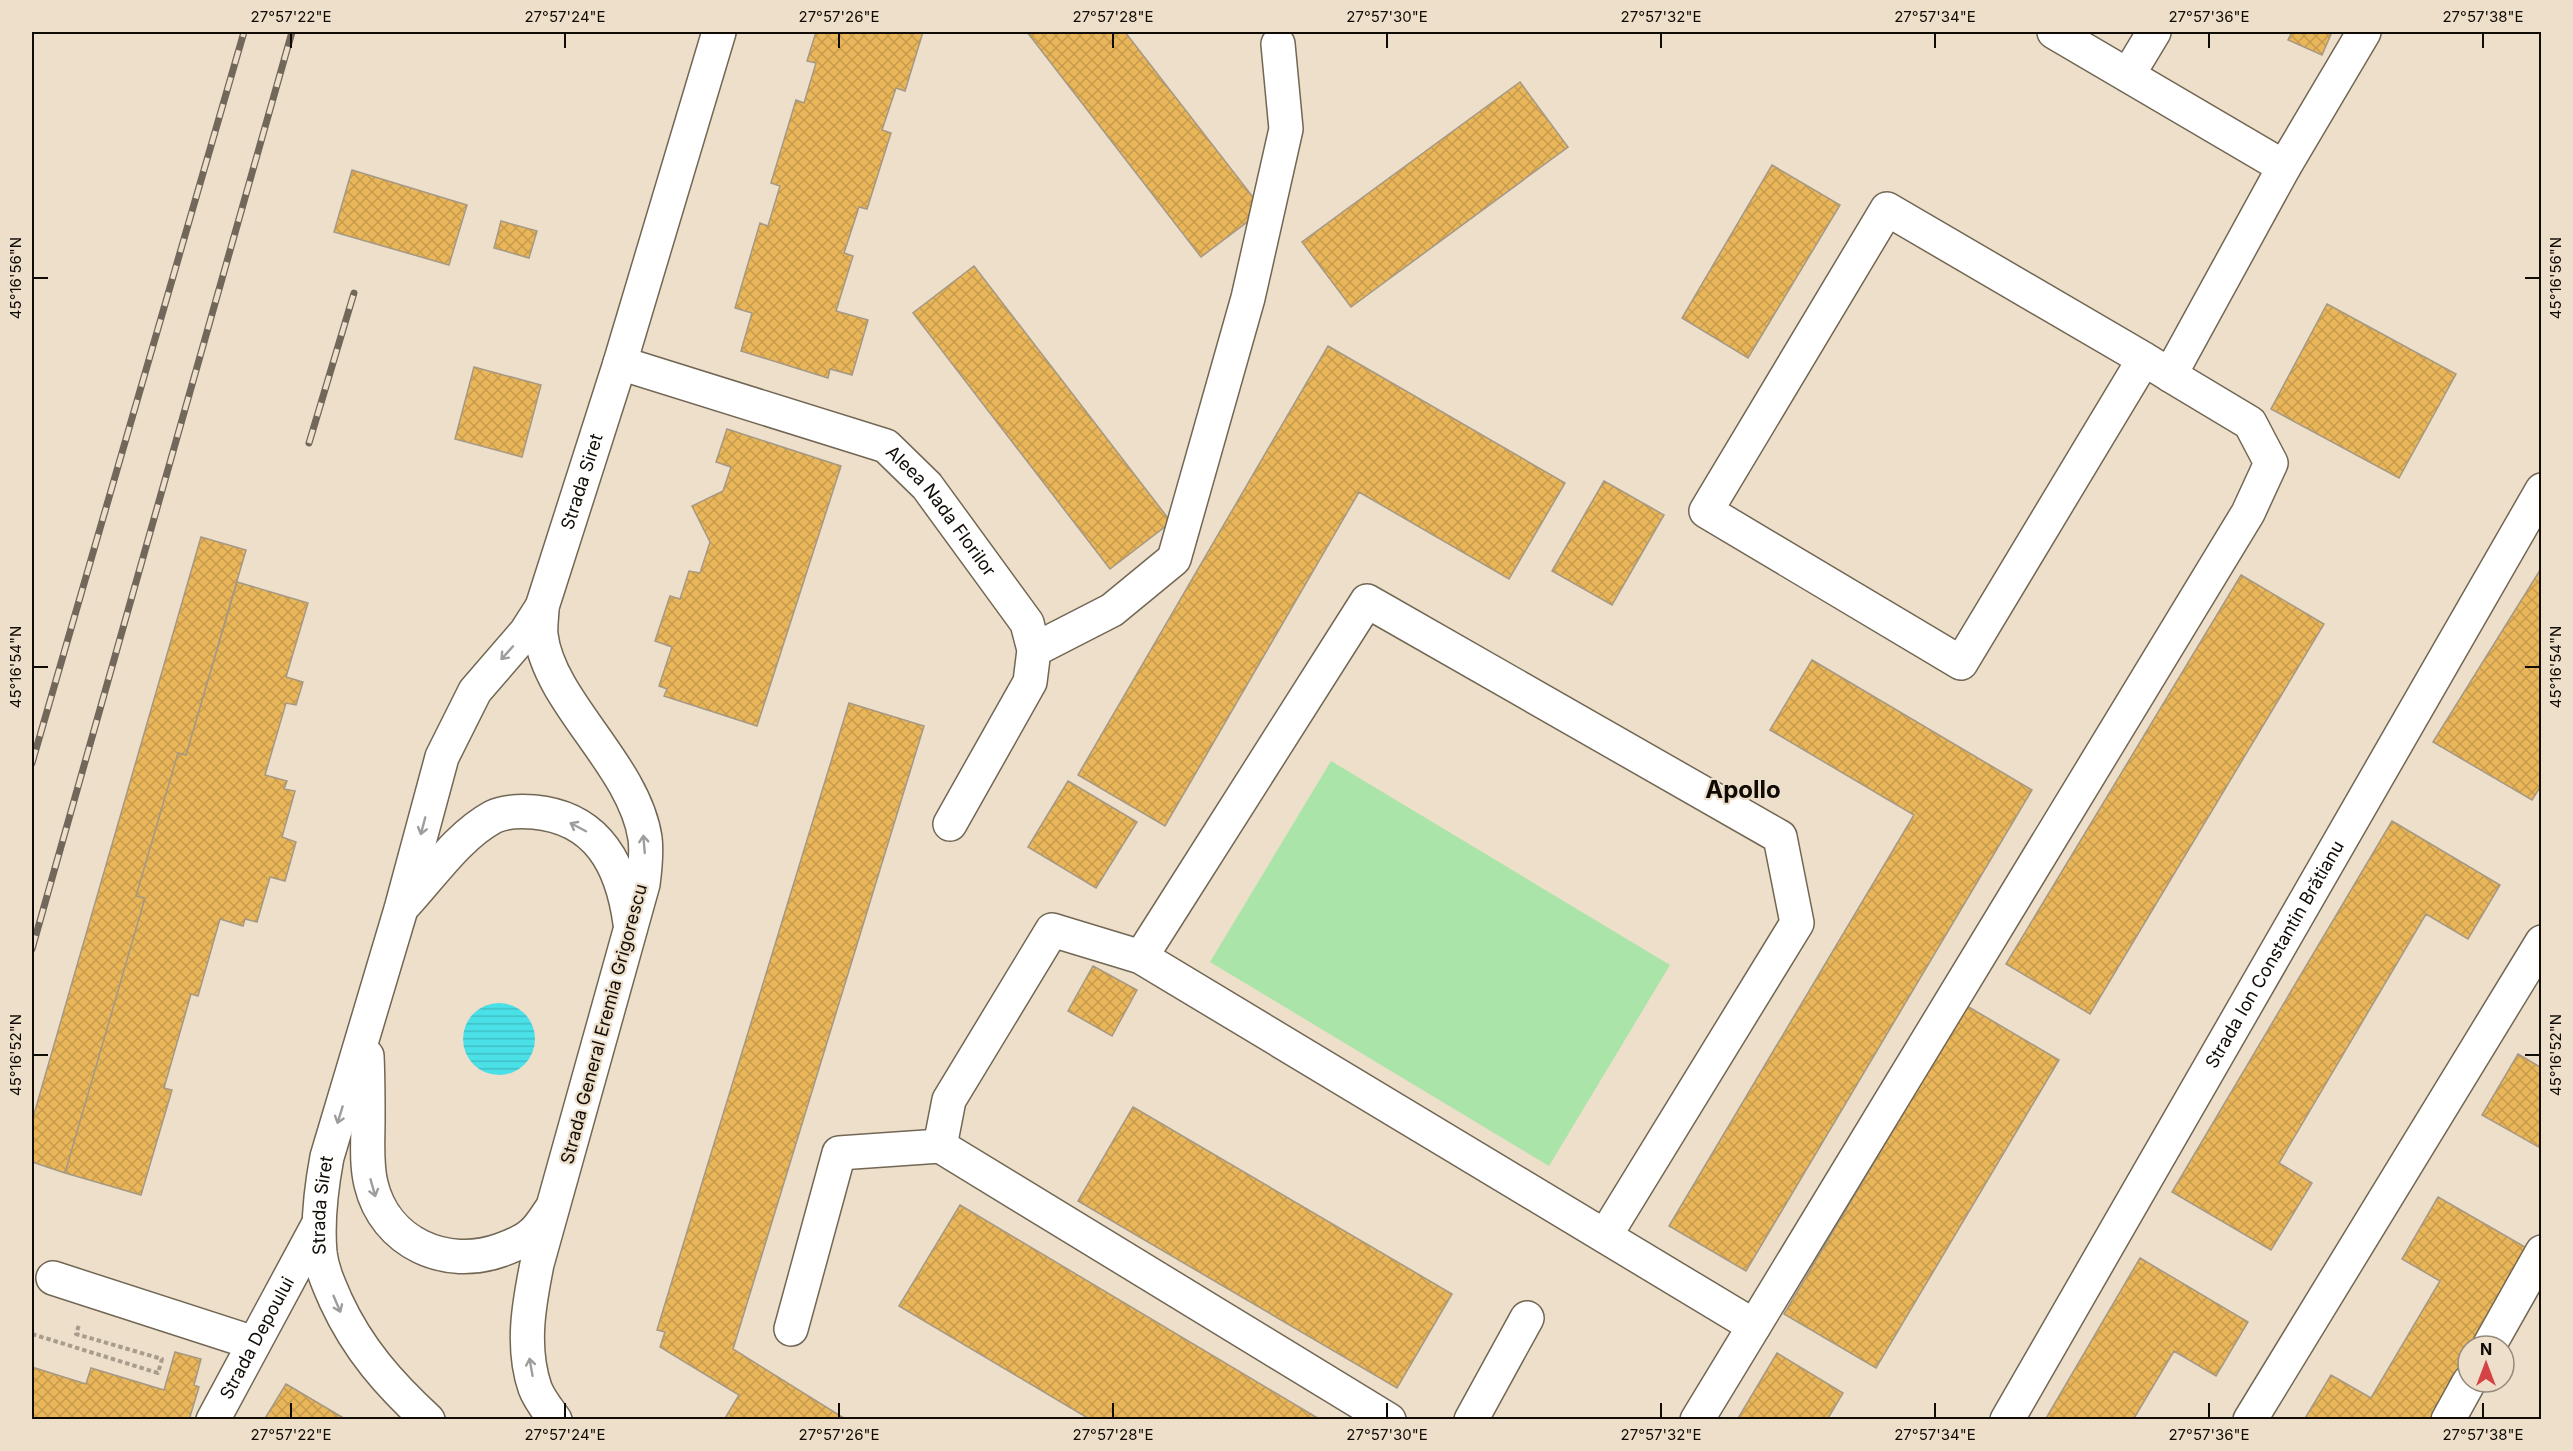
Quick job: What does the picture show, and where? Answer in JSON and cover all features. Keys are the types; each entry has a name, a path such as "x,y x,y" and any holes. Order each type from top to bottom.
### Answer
{"street":[{"name":"Strada Siret","path":"418,1410 367,1357 344,1320 325,1274 320,1255 318,1225 320,1193 327,1157 401,909 442,757 475,691 526,632 542,607 620,363 718,32"},
{"path":"2054,32 2284,167"},
{"path":"2128,75 2154,32"},
{"path":"1697,1419 2248,513 2271,463 2250,423 2157,367 1887,209 1706,511 1961,663 2157,367 2284,167 2364,32"},
{"path":"1034,650 1112,610 1174,559 1248,298 1286,129 1278,44"},
{"name":"Aleea Nada Florilor","path":"620,363 886,446 927,486 1027,623 1034,650 1030,682 950,824"},
{"name":"Strada Ion Constantin Brătianu","path":"2007,1419 2541,490"},
{"path":"1141,957 1366,601 1780,837 1797,923 1605,1236"},
{"name":"Strada General Eremia Grigorescu","path":"542,607 542,635 557,678 604,750 629,794 645,838 643,884 537,1264 528,1318 528,1347 536,1389 546,1415"},
{"name":"Strada Siret","path":"401,909 478,827 496,816 507,813 518,811 542,813 566,821 588,833 605,850 616,867 625,892 631,930"},
{"path":"940,1146 949,1100 1052,930 1141,957 1754,1326"},
{"path":"2250,1419 2541,942"},
{"name":"Strada Siret","path":"367,1025 368,1153 371,1184 380,1209 406,1240 426,1251 444,1255 466,1257 490,1254 532,1234 555,1205"},
{"path":"791,1329 839,1153 940,1146 1389,1419"},
{"name":"Strada Depoului","path":"213,1419 318,1225"},
{"path":"2496,1334 2541,1252"},
{"path":"53,1278 254,1343"},
{"path":"1472,1419 1527,1318"},
{"path":"2448,1419 2462,1394"}],"path":[{"path":"32,1334 158,1373 162,1359 76,1334"}],"green space":[{"path":"1331,761 1670,965 1549,1166 1210,962"}],"water":[{"path":"499,1003 513,1006 525,1013 532,1025 535,1039 532,1053 525,1065 513,1072 499,1075 485,1072 473,1065 466,1053 463,1039 466,1025 473,1013 485,1006"}],"building":[{"path":"816,32 923,32 905,91 896,88 882,130 891,133 867,209 859,207 844,253 853,256 836,311 868,320 852,375 830,369 828,378 741,351 752,313 735,308 760,223 768,226 780,186 771,183 796,100 804,103 816,63 807,61"},
{"path":"1027,32 1125,32 1263,210 1201,257"},
{"path":"2292,32 2332,32 2322,55 2288,40"},
{"path":"1520,82 1568,147 1351,307 1302,242"},
{"path":"1772,165 1840,205 1748,358 1682,318"},
{"path":"352,170 467,205 449,265 334,232"},
{"path":"501,221 537,231 529,258 494,248"},
{"path":"974,266 1171,522 1110,569 913,313"},
{"path":"2327,304 2456,374 2399,478 2271,409"},
{"path":"1328,346 1565,483 1509,579 1359,492 1165,826 1078,775"},
{"path":"474,367 541,385 522,457 455,439"},
{"path":"727,429 841,466 757,726 664,696 667,689 659,686 672,647 655,641 670,596 680,599 689,571 700,573 710,542 692,506 723,491 731,467 716,462"},
{"path":"1604,481 1664,515 1612,605 1552,571"},
{"path":"201,537 246,550 186,755 178,753 136,896 145,898 65,1173 32,1162 32,1121"},
{"path":"2542,567 2542,709 2539,712 2542,714 2542,784 2532,800 2433,742"},
{"path":"2241,575 2324,624 2090,1014 2006,964"},
{"path":"237,582 308,603 286,677 303,682 296,705 286,703 265,775 287,781 284,789 295,791 282,837 296,842 285,881 270,877 257,922 245,919 243,926 220,919 198,996 191,994 164,1088 172,1090 141,1195 65,1173 145,898 136,896 178,753 186,755"},
{"path":"1812,660 2032,790 1746,1271 1669,1226 1914,815 1770,730"},
{"path":"849,703 924,726 733,1349 847,1420 724,1420 739,1395 660,1347 665,1332 657,1330"},
{"path":"1068,781 1137,822 1096,888 1028,847"},
{"path":"2392,821 2500,885 2468,939 2426,914 2279,1163 2312,1183 2271,1250 2172,1192"},
{"path":"1093,966 1137,990 1112,1036 1068,1011"},
{"path":"1967,1006 2059,1060 1876,1368 1784,1314"},
{"path":"2518,1054 2542,1068 2542,1149 2482,1115"},
{"path":"1133,1107 1452,1294 1397,1388 1078,1201"},
{"path":"2438,1197 2532,1251 2483,1334 2456,1334 2456,1381 2433,1420 2304,1420 2331,1375 2371,1398 2440,1281 2402,1259"},
{"path":"960,1205 1321,1420 1091,1420 899,1306"},
{"path":"2140,1258 2248,1322 2216,1376 2174,1351 2133,1420 2045,1420"},
{"path":"175,1352 201,1359 194,1385 199,1387 189,1420 32,1420 32,1367 86,1384 91,1368 164,1390"},
{"path":"1777,1353 1843,1393 1827,1420 1737,1420"},
{"path":"286,1384 347,1420 264,1420"}],"railway":[{"path":"32,763 244,32"},
{"path":"32,949 292,32"},
{"path":"309,443 354,293"}],"district":[{"name":"Apollo","path":"1743,790"}]}
